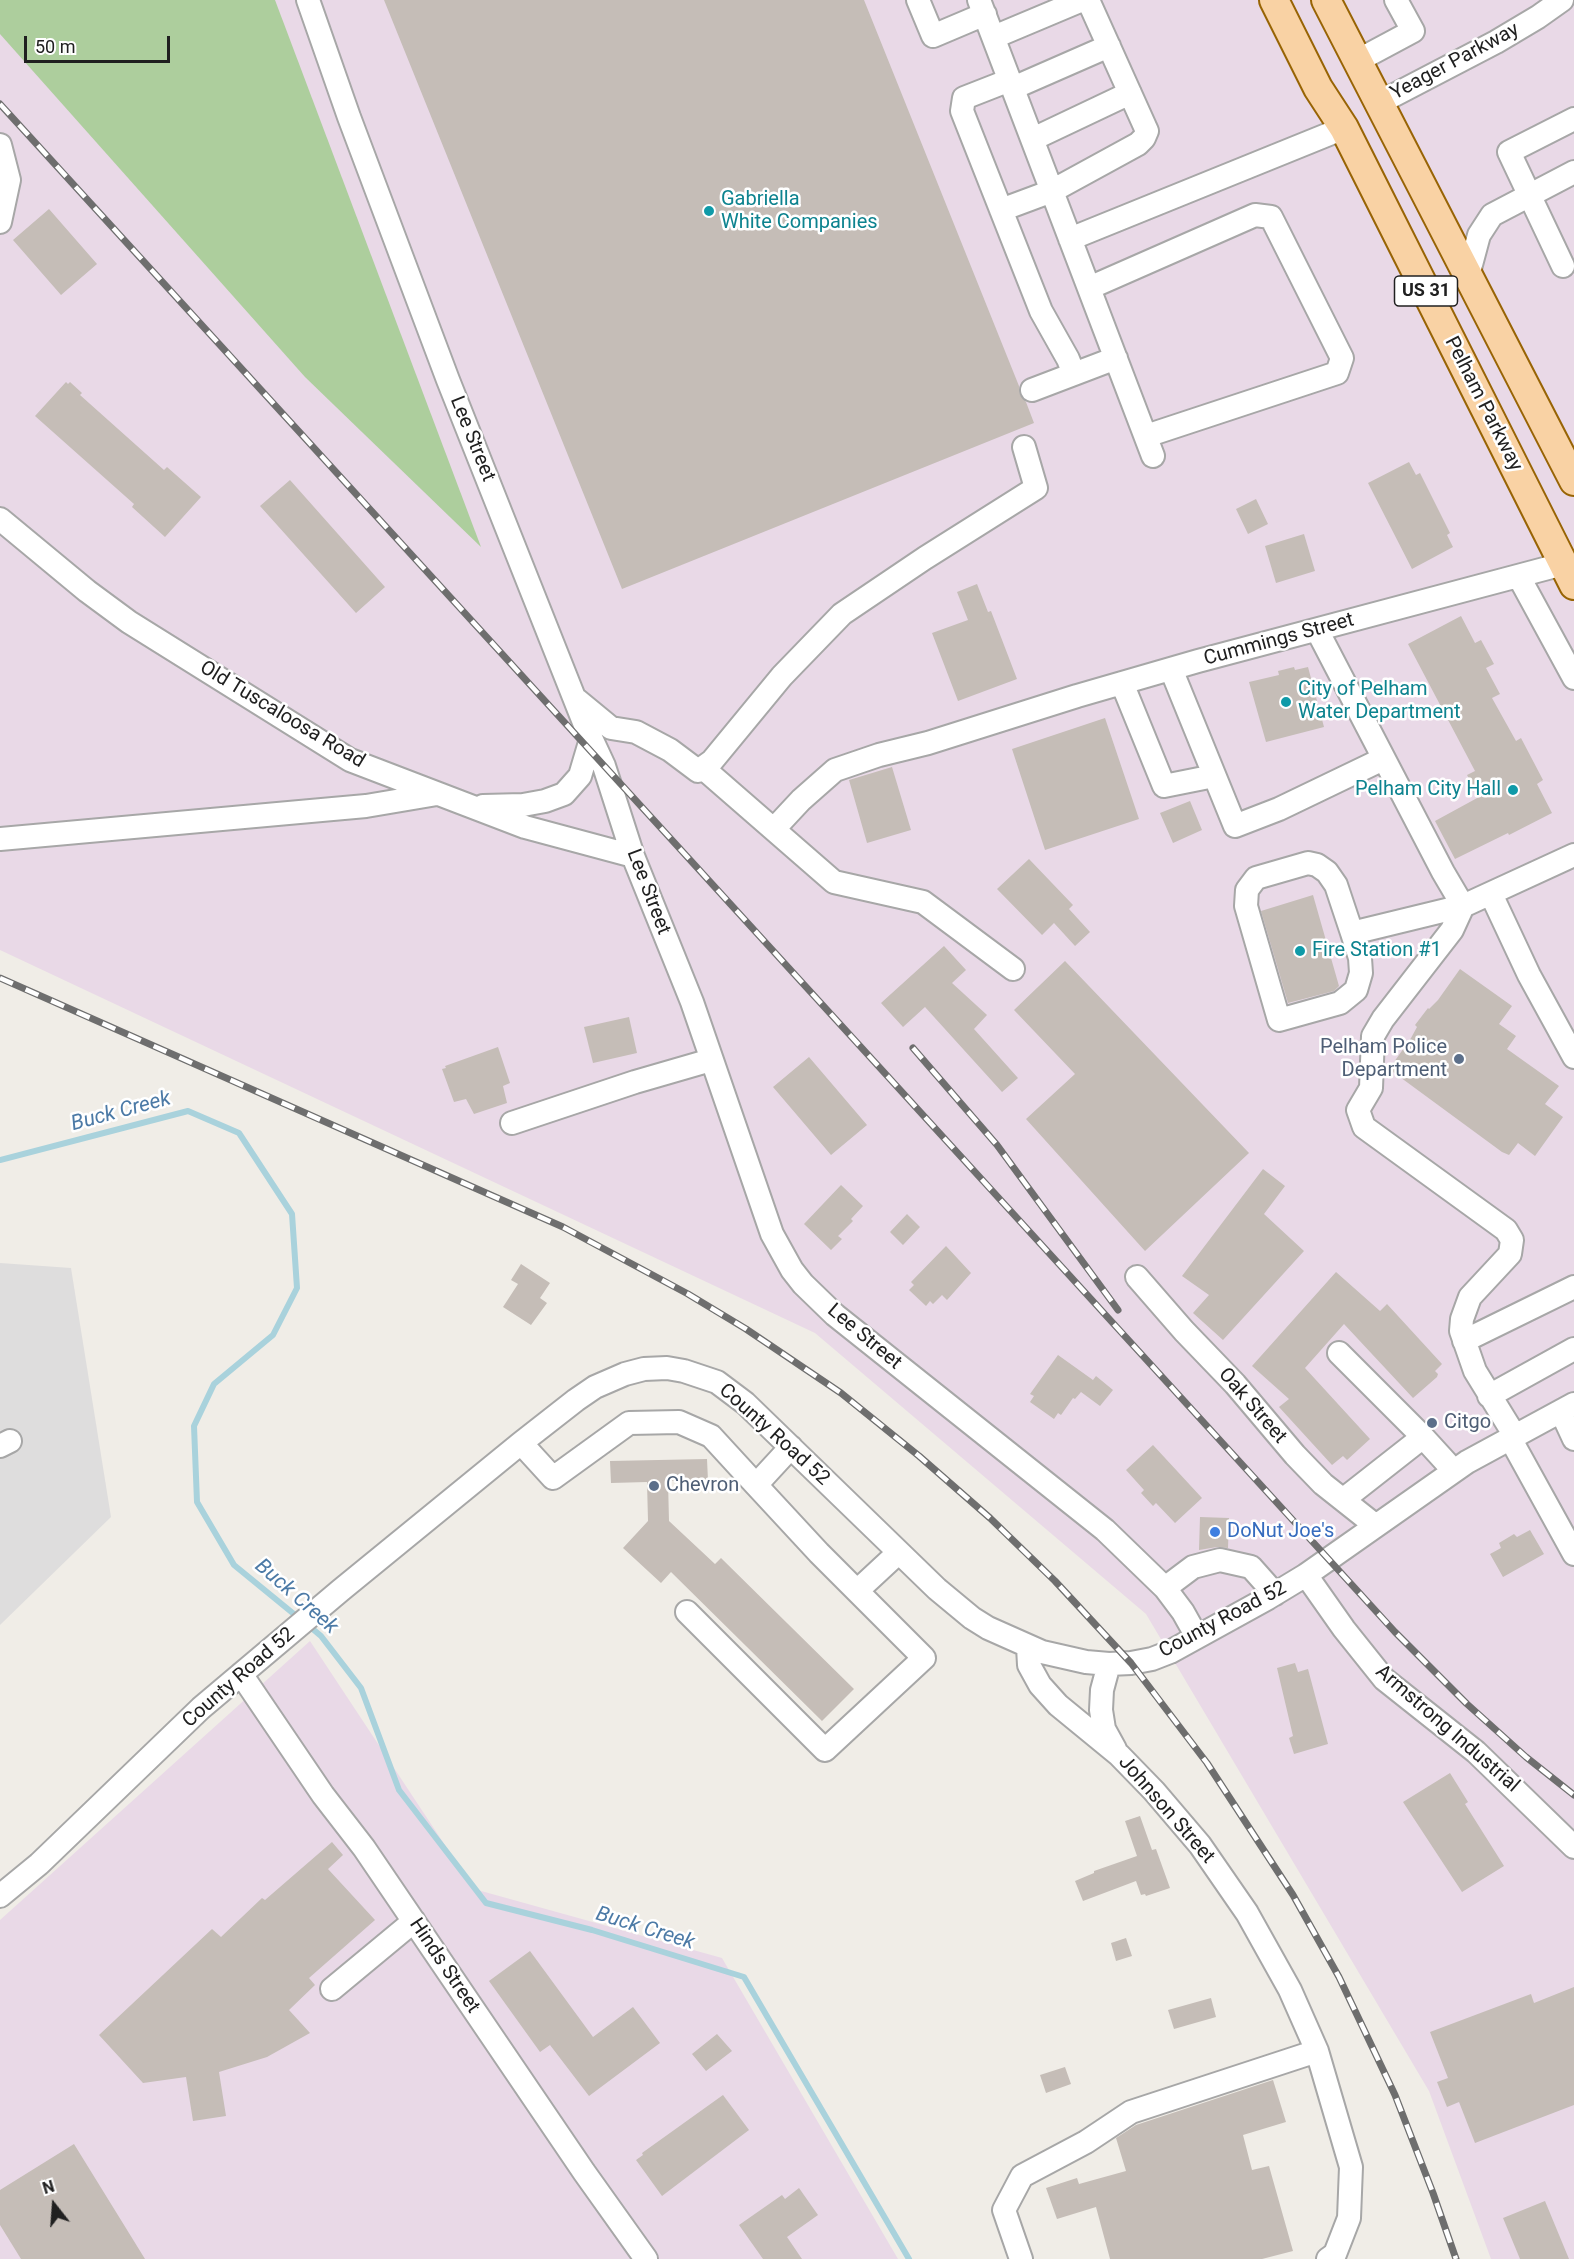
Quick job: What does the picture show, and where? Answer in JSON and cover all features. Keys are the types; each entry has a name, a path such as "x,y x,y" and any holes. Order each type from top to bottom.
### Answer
{"main road":[{"name":"Pelham Parkway","path":"1274,0 1318,88 1344,129 1570,569"},
{"name":"US 31","path":"1326,0 1468,276 1570,465"},
{"path":"1344,129 1379,103"}],"street":[{"name":"Lee Street","path":"308,0 349,117 448,380 591,739 604,766 633,856 692,1002 772,1234 792,1270 835,1315 1087,1514 1165,1588 1183,1612 1197,1637"},
{"path":"918,0 933,36 982,7 1149,446 1337,372 1342,358 1271,217 1255,215 1089,288"},
{"path":"994,37 1082,0"},
{"path":"1001,210 1052,191 1138,144 1147,131 1089,0"},
{"path":"1357,61 1413,31 1396,0"},
{"name":"Yeager Parkway","path":"1379,103 1496,42 1538,7 1562,0"},
{"path":"1074,374 1041,311 962,111 964,98 1012,84 1109,46"},
{"path":"1033,139 1130,93"},
{"path":"1563,266 1509,152 1574,119"},
{"path":"1070,239 1344,129"},
{"path":"0,145 9,180 0,222"},
{"path":"1468,276 1479,236 1492,215 1574,172"},
{"path":"1032,390 1116,357"},
{"path":"576,699 611,728 636,732 669,750 698,771 712,761 782,676 843,614 1036,488 1024,447"},
{"name":"Old Tuscaloosa Road","path":"0,519 87,591 129,622 350,760 525,827 633,856"},
{"name":"Cummings Street","path":"774,830 801,800 836,771 879,755 996,723 1171,669 1519,577 1570,569"},
{"path":"1519,577 1574,678"},
{"path":"1317,630 1383,759 1463,906"},
{"path":"1171,669 1235,826 1279,809 1383,759"},
{"path":"1122,683 1164,786 1215,776"},
{"path":"0,839 366,806 439,794 479,805 502,807 545,801 564,794 580,776 591,739"},
{"path":"703,768 834,882 923,902 1013,969"},
{"path":"1352,933 1463,906 1574,855"},
{"path":"1308,863 1317,865 1328,872 1336,885 1352,933 1361,965 1356,990 1340,1003 1279,1020 1246,906 1247,890 1256,878 1308,863"},
{"path":"1491,894 1529,975 1572,1048"},
{"path":"1463,906 1452,930 1373,1036 1371,1088 1358,1110 1364,1127 1506,1230 1512,1240 1510,1254 1470,1297 1462,1319 1464,1341 1474,1371 1574,1554"},
{"path":"512,1123 635,1082 711,1060"},
{"name":"Oak Street","path":"1137,1277 1184,1331 1235,1384 1295,1455 1323,1484 1376,1526"},
{"path":"1464,1341 1574,1287"},
{"path":"1489,1396 1574,1349"},
{"path":"1339,1353 1454,1471"},
{"name":"County Road 52","path":"0,1896 39,1864 201,1708 341,1590 521,1443 595,1387 644,1369 667,1368 684,1371 717,1382 745,1403 898,1553 972,1618 1028,1647 1086,1662 1109,1664 1152,1659 1275,1594 1306,1575 1454,1471 1567,1408"},
{"path":"1567,1408 1574,1439"},
{"path":"521,1443 553,1478 629,1423 679,1422 711,1436 857,1591 924,1658 825,1750 687,1612"},
{"path":"1344,1499 1423,1437"},
{"path":"756,1485 791,1447"},
{"path":"857,1591 898,1553"},
{"path":"1165,1588 1193,1567 1220,1560 1251,1567 1275,1594"},
{"name":"Armstrong Industrial","path":"1306,1575 1344,1629 1384,1678 1476,1752 1574,1847"},
{"name":"Johnson Street","path":"1028,1647 1029,1665 1040,1685 1058,1705 1119,1755 1154,1791 1200,1845 1247,1913 1290,1990 1317,2051 1351,2167 1349,2218 1335,2254 1328,2259"},
{"path":"1109,1664 1102,1690 1101,1710 1104,1729 1119,1755"},
{"name":"Hinds Street","path":"241,1674 323,1795 364,1848 646,2259"},
{"path":"332,1989 414,1921"},
{"path":"1021,2259 1004,2210 1023,2176 1086,2142 1131,2112 1317,2051"}],"shaded area":[{"path":"0,0 1574,0 1574,2259 1491,2259 1429,2091 1146,1614 815,1333 0,950"},
{"path":"0,1263 71,1268 111,1517 0,1625"},
{"path":"310,1641 474,1889 722,1958 898,2259 0,2259 0,1920"}],"green space":[{"path":"0,0 275,0 481,547 305,377 0,34"}],"building":[{"name":"Gabriella White Companies","path":"384,0 864,0 1019,386 1020,395 1026,402 1034,423 622,589"},
{"path":"49,209 97,264 61,295 13,240"},
{"path":"66,382 68,384 70,382 82,393 80,395 164,470 167,467 201,497 165,537 132,507 134,504 35,416"},
{"path":"1409,462 1416,475 1420,473 1450,533 1447,535 1453,547 1412,569 1368,483"},
{"path":"290,480 385,587 356,613 260,506"},
{"path":"1256,499 1268,524 1248,534 1236,509"},
{"path":"1304,534 1315,571 1276,583 1265,546"},
{"path":"977,584 988,612 991,611 1017,679 958,701 932,633 968,620 957,592"},
{"path":"1461,616 1475,643 1481,640 1494,664 1486,668 1500,694 1492,698 1516,741 1521,738 1543,780 1537,784 1552,813 1455,859 1435,821 1479,797 1467,775 1475,771 1408,644"},
{"name":"City of Pelham Water Department","path":"1294,667 1295,670 1308,667 1324,727 1266,742 1249,682 1279,675 1278,671"},
{"path":"1105,718 1139,819 1045,850 1012,749"},
{"path":"892,767 911,830 867,843 849,780"},
{"path":"1190,801 1202,830 1173,843 1160,813"},
{"path":"1029,859 1073,905 1069,909 1090,932 1075,946 1054,923 1042,935 997,889"},
{"name":"Fire Station #1","path":"1313,895 1339,986 1334,991 1288,1003 1261,911"},
{"path":"944,946 966,970 952,983 987,1015 974,1029 1018,1078 1002,1092 925,1007 903,1027 881,1003"},
{"path":"1065,961 1249,1153 1145,1251 1026,1119 1075,1074 1014,1010"},
{"name":"Pelham Police Department","path":"1460,969 1512,1006 1499,1024 1516,1036 1507,1049 1559,1086 1545,1104 1563,1117 1535,1156 1518,1143 1509,1155 1502,1152 1389,1069 1411,1038 1417,1027 1415,1025 1428,1008 1438,1000"},
{"path":"629,1017 637,1053 593,1063 584,1027"},
{"path":"498,1047 510,1083 503,1086 507,1103 474,1114 466,1099 454,1102 442,1069"},
{"path":"809,1057 867,1125 831,1155 773,1087"},
{"path":"1263,1169 1285,1186 1264,1214 1304,1251 1223,1340 1193,1313 1209,1295 1182,1276"},
{"path":"841,1185 863,1206 851,1219 853,1221 838,1236 842,1239 831,1250 804,1224"},
{"path":"907,1214 920,1227 903,1245 890,1232"},
{"path":"946,1246 971,1273 947,1300 942,1295 933,1304 930,1301 926,1306 909,1290 914,1285 911,1282"},
{"path":"521,1264 550,1283 540,1298 547,1303 531,1325 503,1307 518,1284 511,1280"},
{"path":"1336,1272 1380,1311 1387,1304 1442,1364 1435,1371 1438,1374 1437,1377 1413,1398 1344,1324 1305,1368 1370,1439 1347,1460 1343,1456 1332,1465 1279,1407 1289,1399 1252,1366"},
{"path":"1058,1355 1093,1380 1096,1376 1113,1390 1100,1406 1081,1392 1075,1399 1073,1398 1061,1415 1058,1413 1054,1419 1030,1402 1034,1396 1030,1394"},
{"path":"1153,1445 1202,1498 1175,1523 1156,1503 1153,1506 1141,1493 1144,1490 1126,1470"},
{"path":"707,1459 708,1481 668,1481 669,1521 715,1564 721,1558 854,1689 822,1721 671,1572 661,1583 623,1548 648,1521 647,1482 611,1483 610,1461"},
{"path":"1200,1517 1229,1518 1228,1548 1199,1550"},
{"path":"1530,1530 1544,1554 1503,1577 1490,1554 1501,1548 1499,1543 1514,1534 1517,1537"},
{"path":"1295,1663 1298,1672 1308,1669 1328,1744 1294,1754 1289,1738 1293,1736 1277,1668"},
{"path":"1450,1773 1468,1802 1465,1804 1504,1866 1462,1892 1403,1802"},
{"path":"1140,1816 1152,1850 1156,1849 1170,1888 1146,1896 1141,1895 1136,1881 1083,1901 1075,1881 1094,1871 1137,1856 1125,1821"},
{"path":"332,1842 343,1855 328,1869 375,1920 309,1978 315,1985 289,2010 310,2033 267,2057 219,2072 226,2116 193,2121 186,2077 143,2083 99,2035 212,1929 221,1937 262,1898 265,1900"},
{"path":"1126,1938 1132,1956 1116,1961 1111,1943"},
{"path":"530,1951 593,2037 633,2007 660,2043 589,2096 550,2045 540,2052 489,1981"},
{"path":"1574,1987 1574,2105 1475,2143 1459,2102 1447,2107 1437,2082 1448,2078 1430,2032 1531,1994 1534,2003"},
{"path":"1211,1998 1216,2017 1174,2029 1168,2010"},
{"path":"717,2034 732,2051 706,2071 692,2054"},
{"path":"1065,2067 1071,2084 1046,2093 1040,2075"},
{"path":"1273,2080 1286,2122 1243,2135 1252,2170 1269,2166 1293,2251 1262,2259 1110,2259 1096,2207 1057,2219 1046,2188 1077,2178 1079,2184 1126,2171 1116,2138 1136,2125"},
{"path":"723,2095 749,2130 662,2196 636,2160 643,2155 642,2153"},
{"path":"74,2144 145,2259 21,2259 0,2225 0,2190"},
{"path":"799,2188 818,2215 787,2237 802,2259 763,2259 739,2225 782,2195 785,2199"},
{"path":"1545,2201 1569,2259 1520,2259 1503,2218"}],"waterway":[{"name":"Buck Creek","path":"0,1160 188,1111 239,1133 292,1214 297,1288 273,1335 214,1384 194,1426 197,1502 234,1565 300,1619"},
{"name":"Buck Creek","path":"308,1625 321,1636 361,1688 399,1790 486,1903 592,1930 744,1977 909,2259"}],"railway":[{"path":"0,104 1395,1632 1467,1704 1526,1757 1574,1795"},
{"path":"0,978 563,1227 688,1294 746,1329 841,1393 919,1456 990,1518 1055,1581 1131,1663 1207,1763 1293,1895 1339,1977 1395,2095 1456,2259"},
{"path":"913,1048 997,1145 1118,1310"}],"place":[{"name":"Gabriella White Companies","path":"709,211"},
{"name":"City of Pelham Water Department","path":"1286,702"},
{"name":"Pelham City Hall","path":"1513,790"},
{"name":"Fire Station #1","path":"1300,951"},
{"name":"Pelham Police Department","path":"1459,1059"},
{"name":"Citgo","path":"1432,1423"},
{"name":"Chevron","path":"654,1486"},
{"name":"DoNut Joe's","path":"1215,1532"}]}
